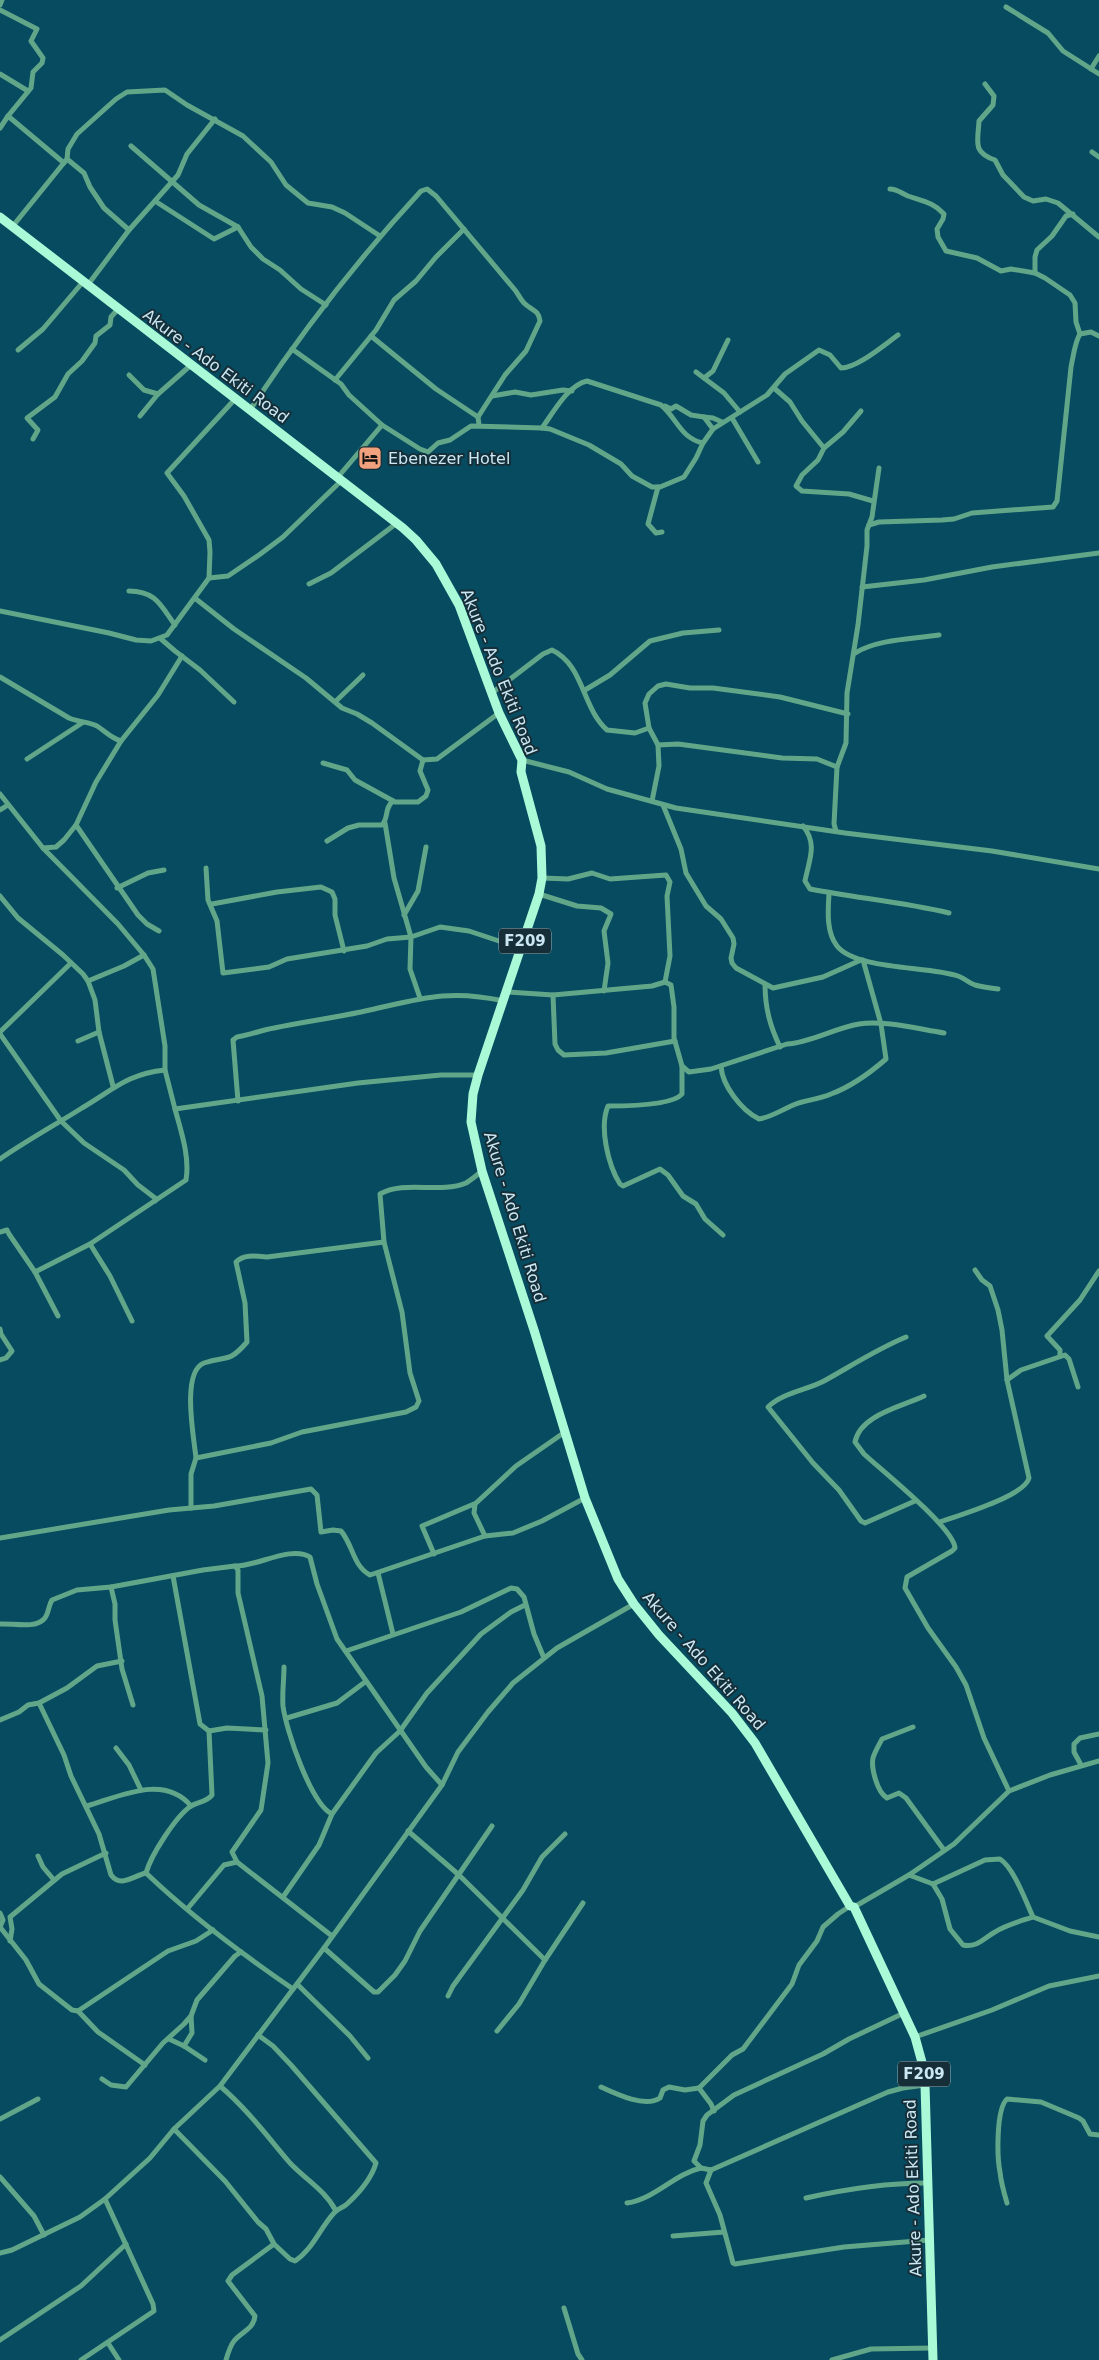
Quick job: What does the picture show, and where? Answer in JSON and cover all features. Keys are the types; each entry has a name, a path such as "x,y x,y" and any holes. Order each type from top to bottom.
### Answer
{"main road":[{"name":"Akure - Ado Ekiti Road","path":"4,223 236,398 397,523 416,540 436,564 459,605 499,713 522,760 521,772 541,846 542,878 539,894 473,1094 471,1122 482,1171 585,1498 618,1579 634,1604 744,1728 755,1743 792,1806 798,1820 852,1907 915,2037 923,2066 925,2086 933,2360"}],"street":[{"path":"0,5 2,0"},
{"path":"1006,7 1048,33 1063,52 1099,74"},
{"path":"0,10 37,29 31,41 42,55 43,60 33,72 32,84 28,91 0,128"},
{"path":"1091,69 1099,56"},
{"path":"0,74 28,91"},
{"path":"985,84 994,96 993,105 979,121 978,150 981,155 995,160 1003,176 1024,198 1032,201 1046,199 1058,203 1099,237"},
{"path":"4,223 66,161 68,148 77,134 109,104 127,92 165,90 187,105 215,119 242,136 266,157 286,185 308,203 332,207 345,213 380,236"},
{"path":"8,116 84,173 90,187 104,208 129,230"},
{"path":"18,350 43,329 85,284 181,170 187,154 215,119"},
{"path":"131,146 171,182 215,216 238,227 251,247 263,259 280,270 301,289 326,305"},
{"path":"1092,152 1099,158"},
{"path":"250,410 292,349 380,236 421,191 427,189 436,196 524,303 536,310 539,316 540,321 526,351 505,375 478,416 479,425"},
{"path":"890,189 897,189 906,195 931,202 944,214 943,220 937,228 938,237 946,251 977,258 1001,271 1011,269 1036,273 1070,295 1074,303 1076,322 1080,334"},
{"path":"155,201 214,239 238,227"},
{"path":"1036,273 1035,257 1037,250 1052,236 1066,216 1073,214"},
{"path":"335,380 371,336 394,300 416,281 436,257 464,229"},
{"path":"32,439 38,430 28,418 48,405 55,397 68,374 82,362 95,343 96,336 110,325 111,316 118,309"},
{"path":"836,831 834,824 837,767 846,743 847,693 855,653 867,546 866,530 870,525 879,522 954,519 972,513 1052,507 1057,501 1071,380 1070,367 1076,350 1076,339 1080,334 1091,332 1099,336"},
{"path":"292,349 335,380 348,395 382,425 420,449 428,452 438,443 450,440 468,427 479,425 542,428 589,445 621,464 632,476 658,487 682,479 693,464 703,443 714,429 774,388 785,374 819,350 826,352 841,368 844,368 858,364 898,335"},
{"path":"371,336 429,384 478,416"},
{"path":"704,378 714,371 728,340"},
{"path":"140,416 158,394 191,365"},
{"path":"696,372 724,393 740,412"},
{"path":"129,375 144,390 158,394"},
{"path":"542,428 572,391 581,383 587,381 670,409 676,406 691,415 714,418 722,422"},
{"path":"774,388 790,402 802,421 824,448"},
{"path":"492,396 515,392 531,395 563,390 572,391"},
{"path":"0,611 109,632 136,640 151,641 161,638 175,625 196,599 208,578 209,540 184,496 167,473 236,398"},
{"path":"661,406 672,415 680,430 696,442 703,443"},
{"path":"861,411 843,432 824,448 818,460 802,475 796,486 798,488 849,494 872,501"},
{"path":"704,417 714,429"},
{"path":"732,418 758,462"},
{"path":"208,578 228,576 283,537 340,478 382,425"},
{"path":"870,525 872,501 879,468"},
{"path":"658,487 648,524 656,533 662,532"},
{"path":"309,584 331,573 397,523"},
{"path":"862,587 924,580 992,567 1099,553"},
{"path":"129,591 142,591 155,598 175,625"},
{"path":"196,599 234,630 297,671 336,700 342,708 372,723 424,760 436,759 499,713"},
{"path":"585,690 610,675 650,641 683,634 719,630"},
{"path":"855,653 862,648 940,635"},
{"path":"161,638 200,670 234,702"},
{"path":"492,693 538,657 552,650 567,659 585,690 590,706 607,730 620,733 635,733 648,728"},
{"path":"53,858 56,847 76,825 96,782 121,741 158,695 182,656"},
{"path":"336,700 363,674"},
{"path":"0,677 82,724 96,726 107,735 121,741"},
{"path":"652,801 659,766 658,745 648,728 645,703 654,689 666,684 780,696 848,714"},
{"path":"27,759 82,724"},
{"path":"658,745 678,744 782,758 817,759 837,767"},
{"path":"324,763 346,770 355,780 393,801 418,802 426,796 427,785 420,771 421,763 424,760"},
{"path":"522,760 570,772 607,789 663,805 734,817 992,852 1099,869"},
{"path":"0,794 43,848 118,924 144,955 155,974 165,1046 165,1070 185,1150 187,1172 186,1180 90,1244 34,1272"},
{"path":"393,801 387,807 384,823 394,878 411,937 410,969 420,998"},
{"path":"0,810 8,805"},
{"path":"663,805 680,849 686,873 706,906 721,919 733,938 732,964 777,989 796,982 823,977 862,960"},
{"path":"327,841 348,828 359,826 372,827 384,823"},
{"path":"76,825 114,880 117,888 138,915 147,924 160,930"},
{"path":"802,825 810,835 812,842 806,886 810,889 829,894 861,896 949,912"},
{"path":"404,916 420,887 426,846"},
{"path":"43,848 56,847"},
{"path":"206,868 208,900 212,904 217,921 223,972 269,967 287,959 318,952 344,951 368,946 387,939 411,937 432,929 448,927 477,932 505,943 523,946"},
{"path":"117,888 148,873 164,870"},
{"path":"542,878 568,878 592,873 610,879 666,875 670,882 667,896 670,956 665,982"},
{"path":"212,904 277,892 321,887 328,889 332,892 335,899 336,915 344,951"},
{"path":"539,894 577,906 601,908 610,914 604,931 608,963 604,991"},
{"path":"829,894 829,924 835,942 844,951 862,960 958,976 974,985 998,989"},
{"path":"0,896 18,918 83,974 88,981 95,1000 99,1032 113,1086"},
{"path":"88,981 144,955"},
{"path":"721,1066 725,1083 732,1093 754,1116 767,1118 792,1105 830,1095 846,1088 881,1064 886,1059 881,1024 862,960"},
{"path":"71,964 0,1033 61,1121 84,1143 124,1170 138,1186 151,1193 155,1201"},
{"path":"238,1101 237,1076 232,1047 233,1040 271,1028 352,1014 441,995 553,995 652,986 665,982 671,985 675,1041 682,1066 682,1094 677,1099 643,1104 608,1106 605,1113 604,1143 620,1184 623,1186 660,1168 668,1175 683,1196 696,1204 705,1219 723,1235"},
{"path":"765,984 765,1007 771,1028 780,1047"},
{"path":"553,995 555,1044 564,1055 606,1052 675,1041"},
{"path":"682,1066 689,1072 695,1072 721,1066 861,1024 881,1024 944,1033"},
{"path":"78,1041 99,1032"},
{"path":"0,1151 2,1158 95,1101 113,1086 134,1076 165,1070"},
{"path":"175,1109 358,1083 441,1075 478,1075"},
{"path":"196,1458 271,1443 302,1432 406,1412 416,1407 420,1401 410,1373 402,1312 384,1242 380,1194 391,1188 416,1188 465,1183 482,1171"},
{"path":"0,1232 7,1230 34,1272 58,1316"},
{"path":"192,1508 191,1474 196,1458 190,1396 192,1376 202,1364 235,1356 247,1342 245,1303 236,1262 241,1257 248,1256 266,1256 384,1242"},
{"path":"90,1244 110,1276 132,1321"},
{"path":"940,1522 987,1505 1013,1493 1028,1483 1028,1474 1007,1380 1002,1330 992,1290 975,1270"},
{"path":"1060,1356 1060,1350 1047,1336 1080,1300 1099,1271"},
{"path":"0,1329 12,1351 6,1358 0,1360"},
{"path":"906,1337 876,1350 872,1355 840,1370 825,1380 782,1398 768,1407 813,1463 839,1490 861,1521 866,1523 915,1501"},
{"path":"1007,1380 1021,1370 1065,1355 1069,1359 1078,1387"},
{"path":"924,1396 890,1410 861,1426 855,1442 864,1454 940,1522 955,1543 955,1548 907,1577 905,1588 928,1628 956,1667 966,1685 984,1738 1009,1791"},
{"path":"434,1554 422,1526 475,1504 516,1466 565,1432"},
{"path":"0,1538 313,1490 317,1495 322,1532 342,1531 363,1572 370,1575 378,1574 485,1536 513,1533 585,1498"},
{"path":"475,1504 474,1514 485,1536"},
{"path":"0,1624 34,1624 45,1618 52,1600 77,1590 111,1587 294,1554 304,1554 310,1557 337,1639 400,1731 442,1785"},
{"path":"235,1566 238,1570 238,1593 262,1696 268,1763 261,1810 232,1852 236,1862 283,1896 332,1936"},
{"path":"378,1574 394,1634"},
{"path":"173,1576 200,1724 210,1731 227,1728 266,1730"},
{"path":"111,1587 122,1661 133,1705"},
{"path":"346,1651 461,1612 511,1588 520,1591 544,1658"},
{"path":"0,2253 12,2250 80,2217 105,2199 150,2158 174,2129 220,2086 294,1989 442,1785 458,1752 513,1683 569,1640 634,1604"},
{"path":"283,1896 319,1845 332,1814 376,1753 400,1731 428,1693 481,1634 512,1612 525,1606"},
{"path":"0,1720 28,1705 39,1703 74,1684 97,1666 122,1661"},
{"path":"284,1667 283,1697 286,1718 304,1774 321,1804 326,1811 332,1814"},
{"path":"286,1718 337,1703 365,1682"},
{"path":"39,1703 71,1776 87,1806 106,1853 111,1875 116,1880 122,1882 146,1873 154,1852 178,1818 192,1806 210,1798 212,1795 210,1731"},
{"path":"913,1727 882,1739 873,1759 875,1774 882,1795 887,1798 899,1793 906,1798 944,1850"},
{"path":"1081,1765 1074,1752 1074,1744 1080,1738 1099,1734"},
{"path":"116,1748 129,1766 141,1790"},
{"path":"601,2087 631,2098 652,2101 660,2098 663,2090 669,2087 685,2090 698,2088 732,2054 744,2048 792,1984 799,1965 817,1941 823,1927 838,1914 909,1875 954,1844 1009,1791 1081,1765 1099,1761"},
{"path":"87,1806 141,1790 163,1789 184,1798 192,1806"},
{"path":"324,1948 374,1992 378,1992 395,1975 405,1961 420,1931 492,1826"},
{"path":"408,1831 459,1875 545,1960"},
{"path":"448,1996 501,1917 523,1890 542,1857 565,1834"},
{"path":"10,1940 12,1929 10,1917 54,1880 73,1867 106,1853"},
{"path":"38,1856 43,1867 54,1880"},
{"path":"932,1884 985,1860 1000,1859 1005,1863 1034,1918"},
{"path":"188,1908 224,1866 236,1862"},
{"path":"146,1873 175,1901 188,1908 240,1952 294,1989"},
{"path":"909,1875 932,1884 942,1900 950,1929 963,1945 969,1947 980,1943 995,1932 1034,1918 1070,1932 1099,1937"},
{"path":"497,2031 519,2004 582,1903"},
{"path":"0,1913 3,1920 0,1927 26,1960 40,1984 72,2010 78,2012 98,2032 145,2065"},
{"path":"78,2012 168,1951 196,1941 213,1930"},
{"path":"102,2079 111,2085 126,2087 191,2016 197,2000 240,1952"},
{"path":"915,2037 1056,1984 1099,1976"},
{"path":"297,1984 350,2036 368,2058"},
{"path":"688,2171 700,2145 703,2121 714,2111 749,2087 823,2054 849,2039 904,2013"},
{"path":"184,2046 192,2033 191,2016"},
{"path":"174,2129 225,2181 258,2222 266,2229 274,2244 290,2259 295,2261 313,2243 336,2211 345,2206 361,2190 376,2164 291,2065 273,2046 258,2035"},
{"path":"169,2040 184,2046 205,2060"},
{"path":"220,2086 266,2131 292,2164 320,2190 336,2211"},
{"path":"627,2204 637,2202 656,2189 663,2188 688,2171 701,2168 711,2170 888,2092 903,2088 925,2086"},
{"path":"698,2088 711,2104 714,2111"},
{"path":"0,2119 38,2099"},
{"path":"1007,2203 999,2170 999,2133 1003,2105 1007,2099 1046,2104 1079,2118 1084,2121 1090,2134 1099,2135"},
{"path":"694,2161 701,2168"},
{"path":"711,2170 706,2183 720,2215 728,2240 732,2263 735,2264 844,2247 929,2240"},
{"path":"0,2177 34,2216 44,2235"},
{"path":"806,2198 855,2188 896,2183 927,2183"},
{"path":"81,2360 108,2344 154,2311 153,2304 105,2199"},
{"path":"673,2236 724,2232"},
{"path":"0,2340 81,2286 126,2244"},
{"path":"226,2360 234,2340 249,2328 255,2316 228,2281 232,2275 274,2244"},
{"path":"564,2308 582,2360"},
{"path":"108,2344 119,2360"},
{"path":"832,2360 871,2349 933,2348"},
{"path":"852,2353 853,2360"}],"place":[{"name":"Ebenezer Hotel","path":"370,458"}]}
